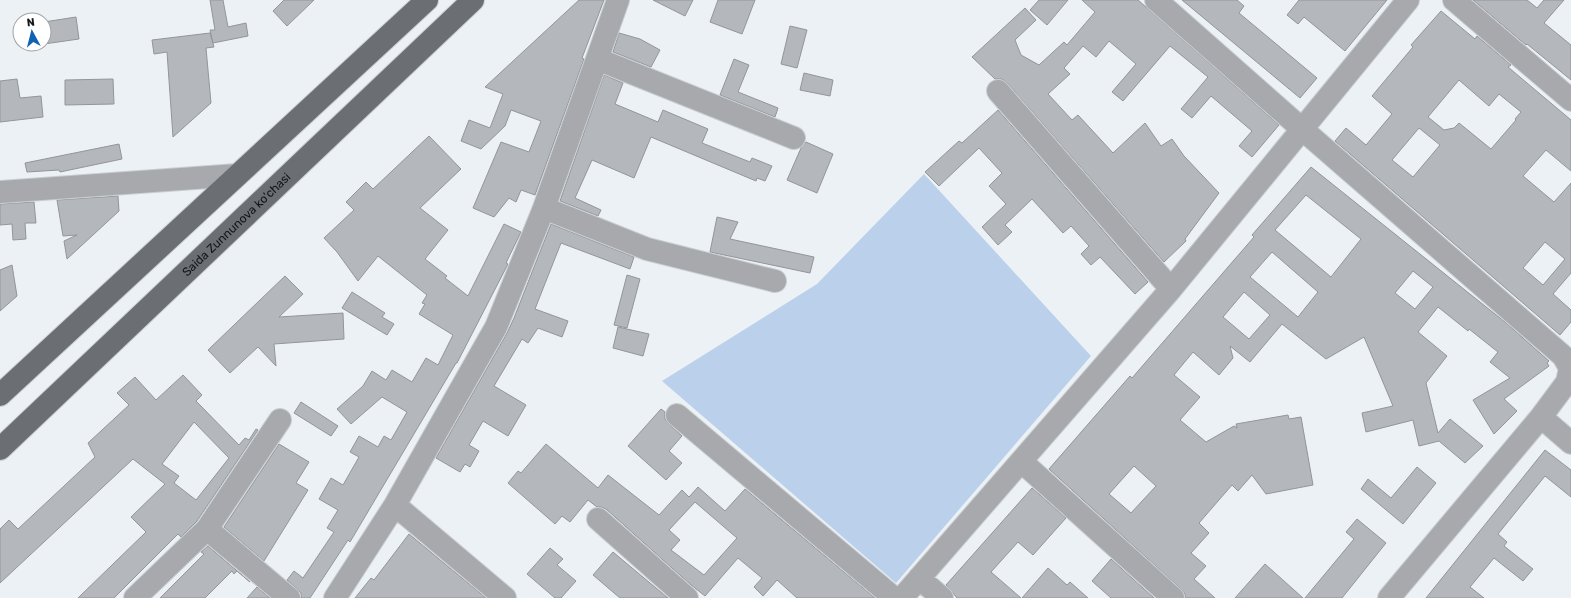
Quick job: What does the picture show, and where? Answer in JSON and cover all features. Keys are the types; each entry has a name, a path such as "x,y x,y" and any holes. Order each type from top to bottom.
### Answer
{"main road":[{"path":"0,395 236,175 427,0"},
{"name":"Saida Zunnunova ko'chasi","path":"0,449 473,0"},
{"path":"408,19 430,42"}],"street":[{"path":"335,598 395,505 496,327 544,208 618,0"},
{"path":"1156,0 1302,129 1564,356 1571,368 1567,382 1541,417 1389,598"},
{"path":"902,598 1022,462 1171,289 1408,0"},
{"path":"1454,0 1571,100"},
{"path":"597,59 794,138"},
{"path":"998,91 1171,289"},
{"path":"0,192 236,175"},
{"path":"544,208 647,249 775,281"},
{"path":"677,415 894,598"},
{"path":"1541,417 1571,443"},
{"path":"135,598 207,529 280,420"},
{"path":"1022,462 1173,598"},
{"path":"395,505 505,598"},
{"path":"598,519 687,598"},
{"path":"207,529 289,598"},
{"path":"919,578 942,598"}],"shaded area":[{"path":"924,174 1091,356 896,583 662,381 817,284"}],"building":[{"path":"210,0 223,0 228,27 246,23 248,36 213,43 210,30 215,30"},
{"path":"284,0 314,0 287,26 273,11"},
{"path":"579,0 604,0 582,58 584,59 535,195 521,190 516,202 509,198 494,217 473,208 501,142 529,152 541,121 511,110 505,126 481,149 461,141 469,120 490,128 503,94 485,87"},
{"path":"653,0 693,0 685,16"},
{"path":"718,0 755,0 742,34 710,22"},
{"path":"1039,0 1068,0 1047,25 1030,10"},
{"path":"1082,0 1138,0 1279,125 1252,157 1239,146 1252,131 1211,96 1192,118 1181,109 1208,77 1170,46 1123,101 1112,92 1136,64 1109,41 1096,57 1083,46 1064,68 1070,74 1048,94 1072,120 1078,115 1113,153 1145,123 1161,146 1172,139 1184,156 1219,193 1185,239 1186,241 1164,262 1007,83 1002,79 995,79 972,57 1025,8 1036,20 1015,40 1021,55 1039,65 1064,42 1067,45 1095,12"},
{"path":"1182,0 1237,0 1244,6 1239,13 1317,78 1300,98"},
{"path":"1299,0 1387,0 1345,51 1304,17 1298,24 1287,15"},
{"path":"1473,0 1527,0 1537,8 1544,0 1564,0 1544,23 1571,45 1571,80 1527,44 1526,45"},
{"path":"1441,11 1475,39 1477,36 1511,65 1508,67 1571,120 1571,171 1546,150 1523,176 1554,202 1571,183 1571,273 1553,294 1571,310 1571,322 1560,335 1335,141 1346,128 1366,145 1392,114 1372,96 1413,47 1411,45","holes":["1459,80 1489,106 1499,94 1521,112 1491,149 1459,123 1454,128 1444,130 1428,117","1419,128 1440,145 1413,177 1392,160","1545,242 1565,259 1543,285 1523,268"]},
{"path":"76,17 79,39 52,43 52,21"},
{"path":"790,26 807,30 797,68 781,64"},
{"path":"210,33 214,47 206,48 211,103 173,137 167,52 154,54 152,40"},
{"path":"619,33 640,39 660,50 651,67 613,52"},
{"path":"734,59 749,65 738,92 778,108 775,117 720,95"},
{"path":"804,73 833,80 830,96 800,90"},
{"path":"604,75 623,83 615,104 658,122 663,110 708,129 702,143 750,162 752,158 772,166 765,181 757,178 756,181 651,137 634,178 592,160 575,198 601,210 598,216 560,201"},
{"path":"17,79 20,98 41,96 43,117 0,122 0,81"},
{"path":"113,79 114,104 65,105 65,80"},
{"path":"998,110 1148,282 1135,294 1100,257 1091,265 1081,254 1089,246 1071,226 1063,233 1032,199 1005,225 1012,232 998,245 982,227 1006,204 989,186 1002,173 979,148 939,186 925,172 959,141 962,143"},
{"path":"429,136 461,169 420,208 448,230 425,259 447,276 445,278 468,296 504,224 521,232 506,263 508,264 457,363 350,542 348,540 310,598 301,598 301,593 287,580 294,571 303,578 334,532 327,528 338,510 319,499 331,478 343,485 359,457 350,452 359,436 378,447 384,436 391,440 407,412 382,397 351,424 337,409 363,386 372,371 386,380 392,370 412,382 426,358 438,365 453,335 419,314 425,304 422,303 427,295 378,256 358,281 337,252 324,238 354,210 346,202 366,182 373,189"},
{"path":"806,142 833,154 817,193 787,180 801,148"},
{"path":"119,144 122,159 60,172 59,170 27,172 25,163"},
{"path":"1311,167 1505,322 1549,361 1547,363 1549,366 1504,399 1517,411 1494,434 1473,400 1510,378 1490,362 1498,352 1438,307 1418,332 1447,356 1426,383 1438,433 1450,419 1483,446 1465,463 1439,441 1419,446 1413,420 1366,432 1362,413 1393,406 1364,337 1326,359 1282,324 1250,362 1230,346 1233,358 1219,375 1193,352 1174,375 1200,397 1180,420 1206,442 1234,426 1237,428 1236,424 1288,415 1289,419 1301,417 1313,485 1266,494 1252,475 1238,491 1232,485 1199,523 1209,533 1191,553 1206,566 1194,579 1215,598 1185,598 1185,594 1181,589 1049,469 1130,376 1132,378 1254,237 1252,235","holes":["1306,195 1361,239 1331,277 1275,230","1272,252 1318,292 1298,317 1250,277","1413,271 1433,287 1415,309 1395,293","1244,292 1270,315 1249,339 1223,317","1134,466 1156,486 1131,513 1109,494"]},
{"path":"118,196 119,211 67,259 64,241 77,235 63,236 57,200"},
{"path":"34,202 36,223 25,223 26,239 13,240 12,224 0,225 0,204"},
{"path":"717,217 738,222 730,239 814,257 810,273 710,252"},
{"path":"551,224 634,257 630,269 561,243 535,309 568,321 562,337 538,328 528,343 522,339 494,386 526,405 508,436 483,421 469,445 479,451 470,467 465,464 460,472 436,458 507,333"},
{"path":"12,265 17,296 0,311 0,270"},
{"path":"627,275 640,279 627,328 614,325"},
{"path":"285,276 303,294 279,317 343,313 344,339 274,344 276,366 258,347 230,373 208,350"},
{"path":"352,292 385,313 382,317 394,324 387,335 342,308"},
{"path":"618,327 649,334 643,356 613,348"},
{"path":"183,375 202,395 196,401 239,445 245,438 249,440 256,429 258,430 197,521 181,537 178,534 114,598 78,598 146,532 131,517 165,484 133,459 0,583 0,529 9,520 18,529 95,457 88,443 129,405 117,393 135,377 156,400","holes":["194,422 229,458 196,500 174,483 179,476 162,464"]},
{"path":"301,402 338,426 331,436 294,413"},
{"path":"661,409 665,412 665,419 682,436 669,451 682,463 666,480 628,446"},
{"path":"279,444 309,462 296,483 308,490 264,561 224,527"},
{"path":"546,444 598,488 608,475 659,515 682,490 689,497 698,487 725,511 745,489 875,598 797,598 777,580 763,596 754,587 762,578 738,558 705,596 606,509 597,507 588,500 570,522 562,516 555,524 508,483 518,471 521,473","holes":["695,502 737,538 704,575 671,550 680,540 669,530"]},
{"path":"1545,450 1571,470 1571,497 1545,476 1498,534 1507,542 1504,546 1533,569 1523,581 1494,558 1470,587 1484,598 1426,598"},
{"path":"1417,467 1436,483 1403,524 1361,489 1368,479 1391,498"},
{"path":"1032,488 1066,518 1033,555 1018,542 991,572 1021,598 957,598 946,585"},
{"path":"1357,519 1386,543 1342,598 1305,598 1354,539 1346,532"},
{"path":"409,534 486,598 355,598 371,578 374,580"},
{"path":"208,546 250,582 237,571 234,574 232,571 205,598 160,598 204,554 201,552"},
{"path":"550,548 563,559 557,565 576,581 561,598 555,598 527,574"},
{"path":"613,552 668,598 620,598 593,575"},
{"path":"1111,559 1154,598 1111,598 1092,581"},
{"path":"1265,564 1303,598 1235,598"},
{"path":"1048,568 1067,585 1070,582 1088,598 1022,598"},
{"path":"257,587 270,598 247,598"}]}
